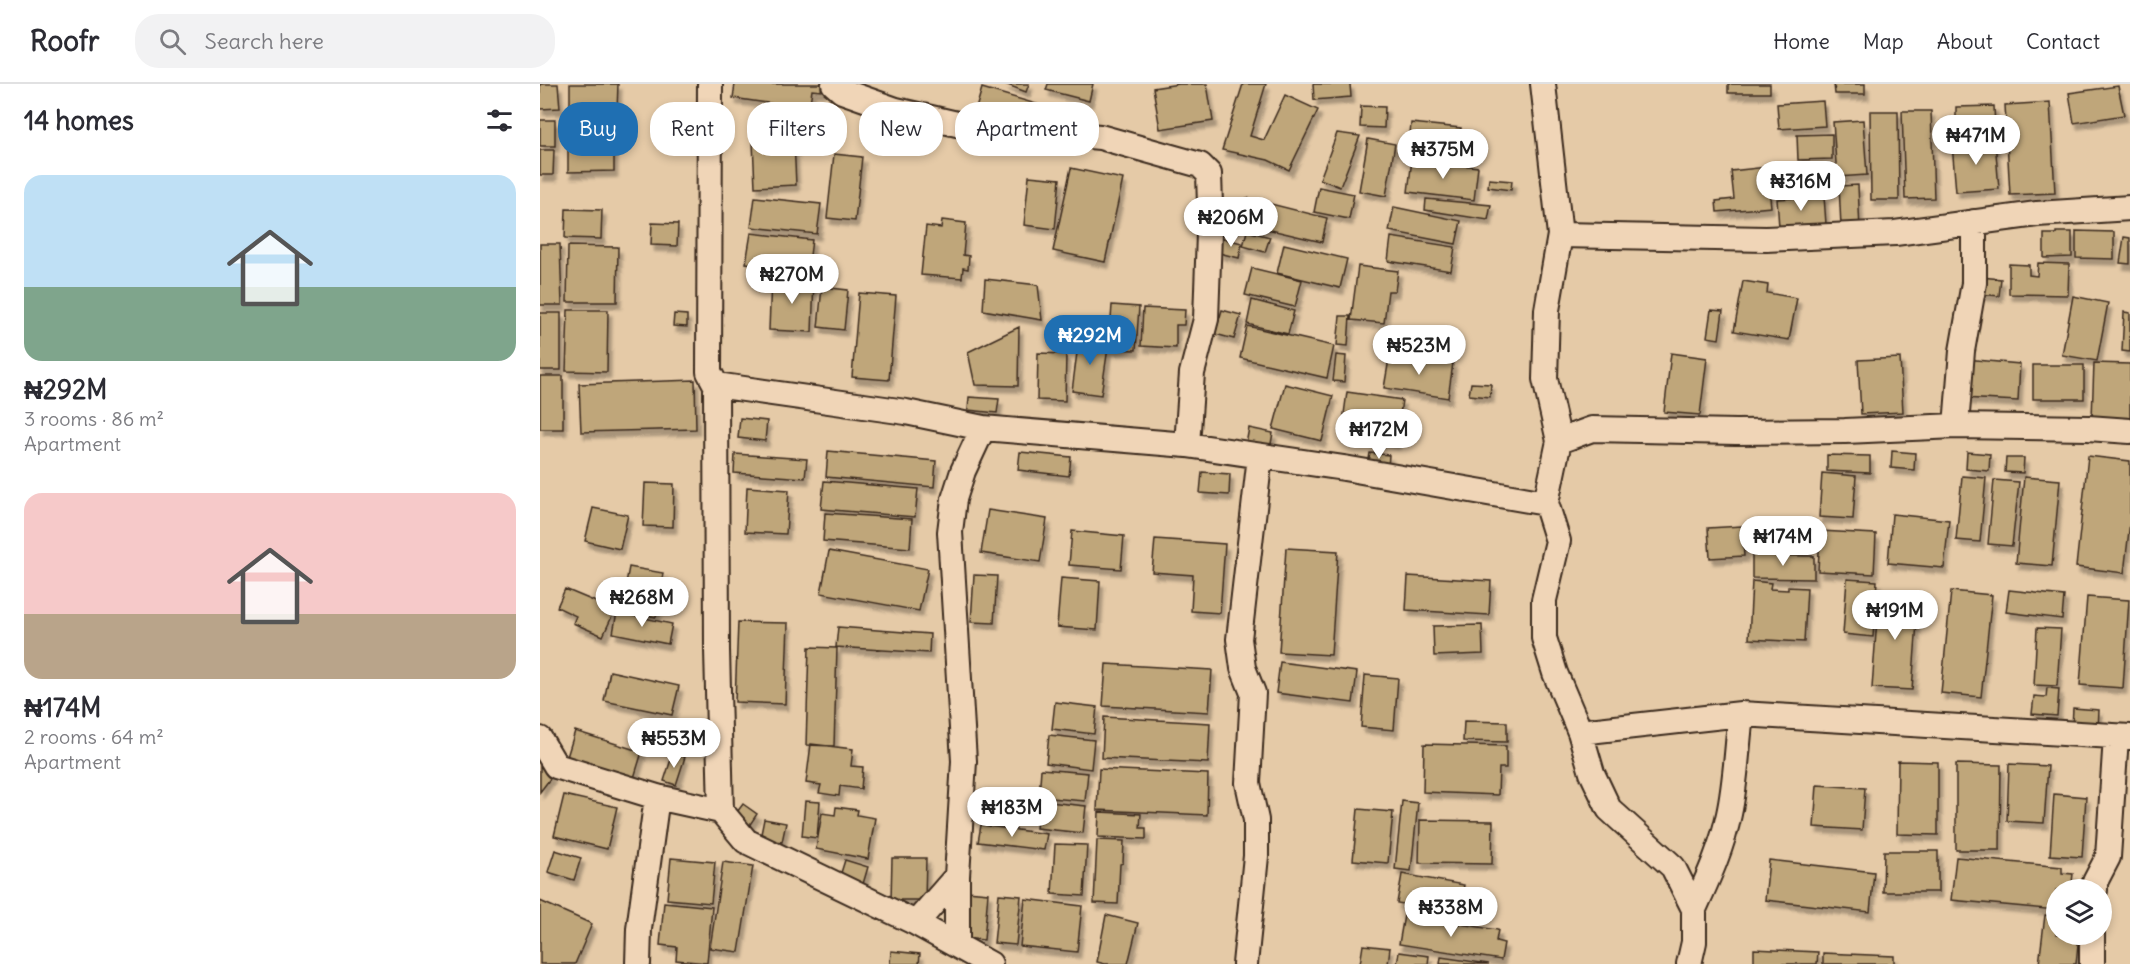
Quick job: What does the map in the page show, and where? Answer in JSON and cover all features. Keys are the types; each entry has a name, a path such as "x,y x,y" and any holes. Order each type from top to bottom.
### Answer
{"street":[{"path":"711,84 709,372 716,385 717,650 721,811"},
{"path":"834,84 842,91 896,110 957,124 1100,137 1200,165 1209,174 1206,319 1192,373 1187,445"},
{"path":"1543,84 1560,235 1547,310 1545,379 1559,441 1546,503 1558,541 1544,600 1544,638 1555,673 1580,732 1592,773 1609,809 1673,867 1694,909"},
{"path":"1560,235 1766,240 1895,233 2037,214 2130,208"},
{"path":"1956,426 1962,351 1974,283 1974,222"},
{"path":"716,385 906,412 983,428 1187,445 1546,503"},
{"path":"1552,408 1592,429"},
{"path":"1559,441 1592,429 1736,432 1845,431 1956,426 2130,430"},
{"path":"957,945 957,876 964,761 950,532 957,490 963,471 983,428"},
{"path":"1245,964 1256,856 1256,829 1248,783 1253,693 1243,668 1239,639 1260,456"},
{"path":"1580,732 1741,714 1971,726 2123,737 2108,857 2097,879"},
{"path":"1689,964 1694,942 1694,909 1724,838 1730,813 1741,714"},
{"path":"540,739 556,766 657,797 721,811 746,841 916,922 990,964"},
{"path":"638,964 639,929 657,797"},
{"path":"916,922 957,876"},
{"path":"2092,945 2092,964"}],"building":[{"path":"540,84 558,84 558,108 540,109"},
{"path":"570,84 618,84 617,102 570,102"},
{"path":"735,84 822,84 821,91 812,90 810,102 761,102 733,98"},
{"path":"1005,84 1029,84 1026,92"},
{"path":"1048,84 1093,84 1089,101 1046,90"},
{"path":"1179,84 1207,84 1213,121 1160,129 1153,88"},
{"path":"1243,84 1266,84 1250,136 1264,140 1285,95 1318,110 1289,170 1268,160 1222,150"},
{"path":"1313,84 1350,84 1351,97 1314,100"},
{"path":"1728,84 1770,84 1770,93 1728,93"},
{"path":"1834,84 1865,84 1865,94 1835,94"},
{"path":"2118,86 2124,115 2074,123 2069,93"},
{"path":"982,88 1029,102 978,102"},
{"path":"1823,101 1825,126 1779,129 1777,104"},
{"path":"2050,102 2055,193 2010,195 2005,105"},
{"path":"1361,106 1385,107 1384,128 1360,127"},
{"path":"1994,106 1995,129 1956,130 1956,107"},
{"path":"1870,111 1898,111 1899,200 1871,200"},
{"path":"1902,111 1931,111 1934,198 1905,199"},
{"path":"540,120 555,120 555,146 540,146"},
{"path":"1863,120 1867,175 1837,177 1833,122"},
{"path":"1411,123 1461,128 1458,160 1408,155"},
{"path":"1337,133 1360,136 1340,187 1320,179"},
{"path":"1832,134 1832,159 1798,160 1797,135"},
{"path":"1368,139 1395,144 1386,196 1359,191"},
{"path":"1995,141 1999,189 1956,192 1952,144"},
{"path":"540,150 554,150 553,175 540,175"},
{"path":"568,156 614,156 614,171 568,172"},
{"path":"754,156 795,156 796,185 755,187"},
{"path":"834,156 862,157 855,221 827,218"},
{"path":"1412,159 1478,167 1474,200 1408,192"},
{"path":"1767,167 1771,207 1717,212 1716,201 1734,199 1731,171"},
{"path":"1071,168 1123,179 1105,262 1053,251"},
{"path":"1029,176 1060,179 1055,229 1024,225"},
{"path":"1489,179 1512,181 1511,190 1488,187"},
{"path":"1858,185 1860,230 1841,226 1839,186"},
{"path":"1319,187 1354,194 1349,219 1314,212"},
{"path":"1824,196 1826,224 1779,227 1777,199"},
{"path":"755,197 821,204 817,234 751,227"},
{"path":"1247,198 1327,218 1322,242 1241,223"},
{"path":"1426,199 1491,205 1488,220 1425,210"},
{"path":"1394,207 1461,221 1456,244 1389,231"},
{"path":"566,209 602,210 601,239 565,238"},
{"path":"1223,212 1239,216 1236,227 1220,223"},
{"path":"942,220 966,223 963,255 969,256 968,269 963,268 962,278 921,275 926,226 941,228"},
{"path":"652,223 678,224 677,246 651,245"},
{"path":"1247,231 1270,237 1265,252 1243,246"},
{"path":"2076,231 2114,232 2114,259 2076,258"},
{"path":"2056,232 2072,232 2072,257 2044,258 2044,234 2056,234"},
{"path":"751,233 812,240 808,271 746,263"},
{"path":"1391,237 1455,247 1451,271 1388,261"},
{"path":"2124,237 2130,238 2130,264 2120,263"},
{"path":"1222,238 1242,243 1239,258 1219,253"},
{"path":"540,244 560,244 562,305 540,305"},
{"path":"1284,244 1347,259 1340,288 1277,273"},
{"path":"568,246 618,247 617,302 567,302"},
{"path":"2038,263 2069,264 2068,295 2009,294 2009,264 2029,265 2029,275 2037,276"},
{"path":"1358,266 1398,271 1395,291 1388,291 1384,323 1351,320"},
{"path":"1252,268 1302,280 1295,307 1245,295"},
{"path":"1981,277 2001,279 1999,296 1980,294"},
{"path":"771,278 814,280 812,332 769,330"},
{"path":"985,279 1038,285 1042,320 983,310"},
{"path":"1743,281 1768,285 1767,293 1797,298 1789,340 1734,331"},
{"path":"822,287 848,290 844,330 818,327"},
{"path":"859,293 896,296 889,380 852,377"},
{"path":"2073,296 2108,303 2097,361 2062,355"},
{"path":"1252,300 1294,311 1288,334 1247,324"},
{"path":"1112,305 1139,307 1136,350 1109,349"},
{"path":"1143,308 1185,310 1184,325 1176,325 1176,348 1141,346"},
{"path":"568,310 608,310 607,372 566,371"},
{"path":"1222,310 1241,315 1234,339 1215,334"},
{"path":"1711,310 1723,311 1719,339 1707,337"},
{"path":"2124,312 2130,313 2130,352 2122,351"},
{"path":"540,313 561,313 561,370 540,370"},
{"path":"674,314 687,315 687,327 673,326"},
{"path":"1340,316 1350,316 1348,346 1337,345"},
{"path":"1247,326 1334,346 1327,378 1240,358"},
{"path":"1019,327 1018,386 975,385 968,352"},
{"path":"1079,337 1109,341 1101,395 1072,391"},
{"path":"1038,353 1066,354 1065,401 1037,400"},
{"path":"1390,353 1453,363 1448,398 1384,388"},
{"path":"1671,353 1707,358 1700,415 1664,412"},
{"path":"1336,355 1346,356 1344,382 1333,381"},
{"path":"1900,358 1903,412 1861,414 1858,360"},
{"path":"1965,359 2020,364 2018,401 1962,398"},
{"path":"2094,363 2130,364 2130,420 2092,418"},
{"path":"2033,365 2084,365 2084,399 2033,399"},
{"path":"540,376 563,376 563,429 540,429"},
{"path":"695,380 696,429 581,432 579,384"},
{"path":"1471,383 1491,384 1490,397 1469,395"},
{"path":"1285,384 1333,396 1322,441 1273,429"},
{"path":"1347,392 1402,400 1396,443 1341,436"},
{"path":"969,397 999,399 997,413 968,410"},
{"path":"740,418 767,421 765,441 738,438"},
{"path":"1249,428 1273,433 1270,449 1246,444"},
{"path":"828,451 936,461 934,487 826,477"},
{"path":"1892,451 1915,453 1914,470 1891,468"},
{"path":"1020,452 1071,457 1069,476 1018,470"},
{"path":"1967,452 1990,454 1989,471 1966,469"},
{"path":"1370,453 1389,455 1388,468 1368,465"},
{"path":"735,454 807,459 805,478 734,473"},
{"path":"1827,455 1870,456 1870,473 1827,471"},
{"path":"2088,456 2130,461 2130,522 2124,573 2076,567"},
{"path":"2006,458 2024,458 2023,473 2005,472"},
{"path":"1202,472 1230,474 1229,495 1200,493"},
{"path":"1822,473 1856,476 1853,519 1819,517"},
{"path":"1962,476 1986,478 1980,542 1956,540"},
{"path":"2024,477 2060,480 2052,566 2016,563"},
{"path":"1994,480 2019,482 2012,546 1988,544"},
{"path":"824,481 918,489 915,517 821,509"},
{"path":"645,483 674,484 673,527 643,526"},
{"path":"747,487 789,490 786,534 745,532"},
{"path":"593,508 628,515 620,549 585,541"},
{"path":"988,510 1047,519 1040,562 981,553"},
{"path":"825,513 912,519 910,548 823,541"},
{"path":"1892,514 1949,520 1944,568 1888,563"},
{"path":"1742,526 1744,556 1710,558 1708,528"},
{"path":"1072,531 1124,536 1121,569 1069,565"},
{"path":"1820,531 1876,534 1874,574 1818,571"},
{"path":"1155,539 1225,544 1220,613 1191,611 1193,575 1152,572"},
{"path":"1286,548 1338,551 1331,655 1279,652"},
{"path":"829,551 928,569 919,611 821,593"},
{"path":"1752,555 1814,556 1814,579 1752,578"},
{"path":"629,567 663,573 656,617 621,610"},
{"path":"974,575 997,576 994,623 971,622"},
{"path":"1408,576 1491,581 1489,615 1406,610"},
{"path":"1061,578 1100,581 1097,630 1057,627"},
{"path":"1847,579 1877,581 1873,637 1843,634"},
{"path":"1752,581 1771,583 1770,589 1807,588 1804,642 1749,639"},
{"path":"565,589 615,610 603,636 573,623 576,616 557,607"},
{"path":"2009,590 2064,596 2062,619 2006,612"},
{"path":"1879,591 1919,595 1912,690 1872,688"},
{"path":"1951,591 1992,595 1981,697 1941,693"},
{"path":"2087,597 2129,600 2123,688 2080,685"},
{"path":"617,612 672,624 668,644 613,633"},
{"path":"738,622 788,623 785,704 735,702"},
{"path":"1482,625 1483,654 1434,656 1433,626"},
{"path":"838,627 930,634 929,653 836,647"},
{"path":"2037,628 2061,629 2057,686 2034,685"},
{"path":"809,647 837,648 834,746 806,745"},
{"path":"1280,662 1357,672 1353,703 1276,693"},
{"path":"1106,664 1212,670 1209,712 1103,706"},
{"path":"610,671 679,686 672,715 604,701"},
{"path":"1365,675 1398,678 1394,730 1361,727"},
{"path":"2047,688 2059,689 2057,716 2032,714 2034,696 2046,697"},
{"path":"1055,702 1097,707 1094,734 1052,729"},
{"path":"2073,708 2099,710 2098,729 2072,727"},
{"path":"1104,717 1210,723 1208,763 1102,758"},
{"path":"1464,721 1507,722 1507,742 1463,741"},
{"path":"575,731 642,752 634,778 567,757"},
{"path":"1049,735 1094,740 1091,769 1046,763"},
{"path":"811,744 853,749 851,766 863,767 861,789 840,786 839,796 819,793 821,785 806,783"},
{"path":"1424,744 1506,746 1506,768 1499,768 1498,795 1423,792"},
{"path":"673,753 685,757 676,785 664,781"},
{"path":"1898,761 1938,762 1938,835 1897,834"},
{"path":"1956,764 2001,765 2000,850 1956,850"},
{"path":"2009,764 2048,766 2044,823 2007,821"},
{"path":"540,766 552,776 540,792"},
{"path":"1041,769 1088,773 1085,801 1039,797"},
{"path":"1099,769 1208,774 1207,815 1097,810"},
{"path":"1817,785 1865,788 1862,830 1814,827"},
{"path":"2054,794 2086,797 2082,857 2050,855"},
{"path":"564,795 617,807 607,849 554,836"},
{"path":"805,801 820,802 817,838 802,836"},
{"path":"1039,801 1086,806 1083,833 1036,828"},
{"path":"1402,801 1418,803 1411,871 1395,869"},
{"path":"743,804 757,814 749,826 734,816"},
{"path":"836,807 858,810 857,815 875,818 868,859 816,849 822,813 835,815"},
{"path":"1358,809 1393,812 1388,863 1353,860"},
{"path":"1099,812 1141,814 1140,828 1146,828 1146,839 1098,837"},
{"path":"764,819 786,823 782,842 760,839"},
{"path":"1420,820 1493,821 1492,864 1419,863"},
{"path":"981,825 1047,834 1044,850 978,842"},
{"path":"1097,840 1124,841 1123,863 1120,864 1118,904 1094,903"},
{"path":"1055,844 1087,845 1084,896 1052,894"},
{"path":"555,850 581,858 574,880 548,872"},
{"path":"1884,851 1938,851 1938,892 1883,892"},
{"path":"1956,857 2062,867 2062,873 2073,874 2072,879 2046,879 2046,909 1951,900"},
{"path":"671,858 715,862 711,903 667,899"},
{"path":"892,858 926,858 925,900 891,900"},
{"path":"845,860 868,867 863,884 840,876"},
{"path":"1769,860 1874,872 1870,912 1765,900"},
{"path":"723,862 753,866 739,952 710,948"},
{"path":"1402,874 1464,885 1459,913 1397,903"},
{"path":"967,891 988,893 984,940 963,938"},
{"path":"999,894 1021,896 1016,945 994,943"},
{"path":"1025,899 1082,906 1077,952 1020,946"},
{"path":"540,901 592,924 575,964 540,964"},
{"path":"664,902 712,907 707,963 676,960 677,947 660,945"},
{"path":"1106,915 1138,923 1128,964 1097,962"},
{"path":"1404,915 1498,930 1496,941 1504,943 1501,960 1399,944"},
{"path":"2046,915 2046,945 2078,945 2076,964 2039,964"},
{"path":"1363,945 1390,948 1388,964 1360,964"},
{"path":"1754,949 1818,952 1817,964 1754,964"},
{"path":"891,951 920,954 919,964 890,964"},
{"path":"1399,952 1429,956 1428,964 1397,964"},
{"path":"1823,953 1894,956 1894,964 1823,964"},
{"path":"1441,957 1489,964 1440,964"}]}
